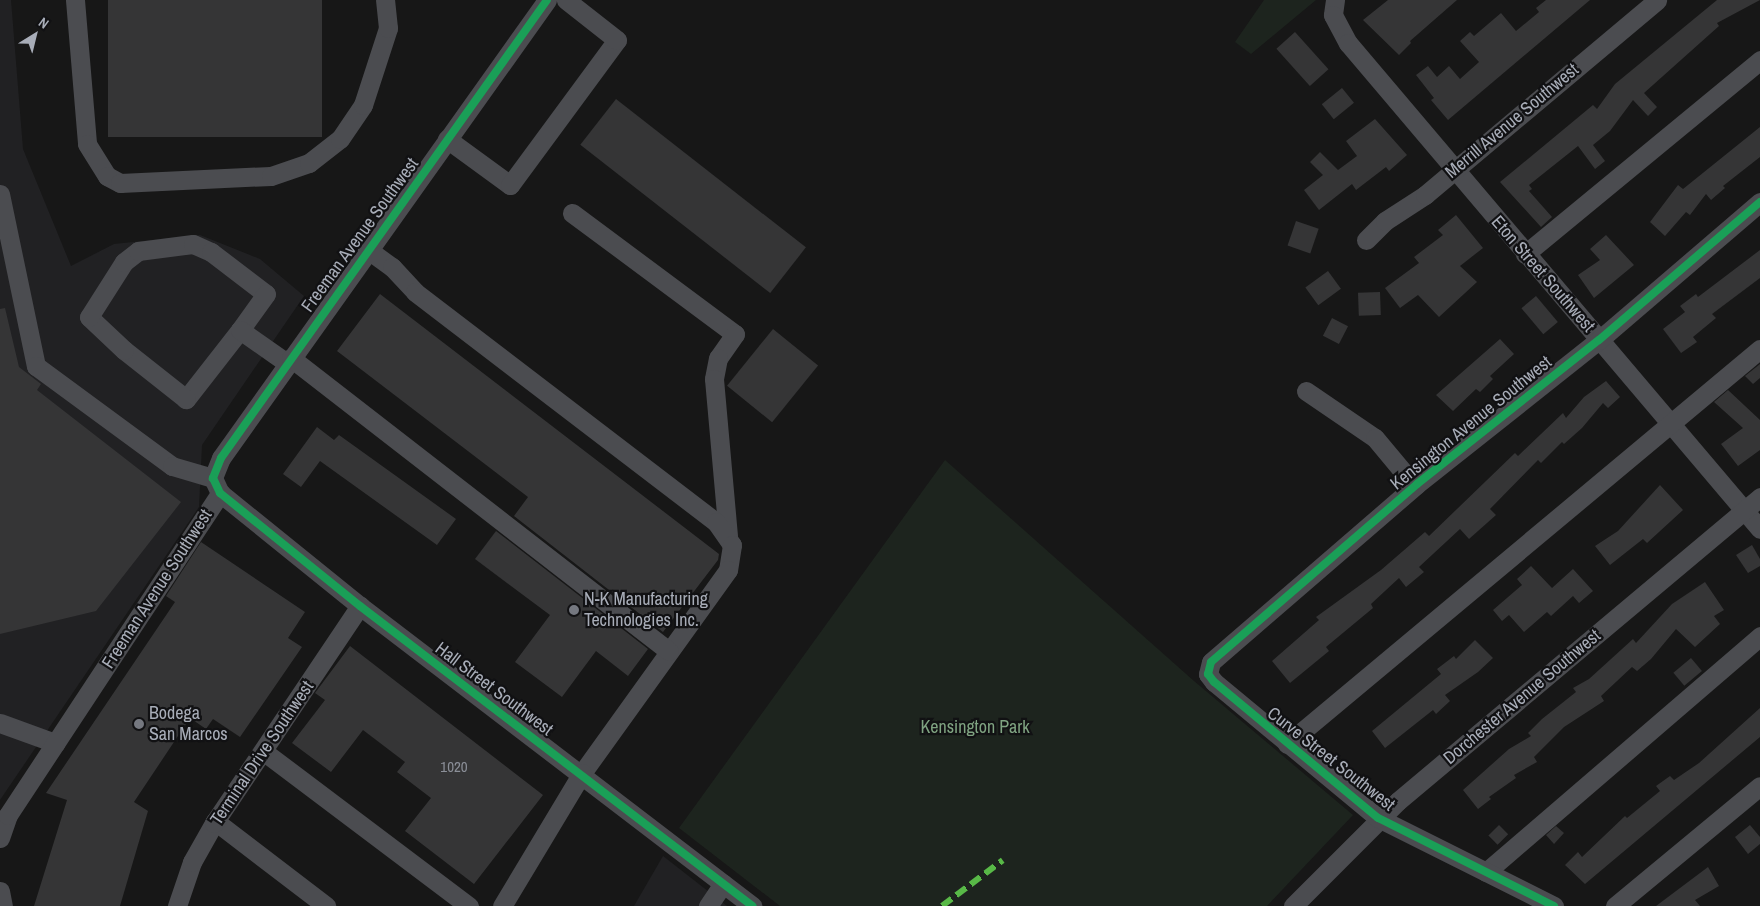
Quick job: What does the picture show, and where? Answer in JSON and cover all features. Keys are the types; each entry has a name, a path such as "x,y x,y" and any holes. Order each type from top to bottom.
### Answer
{"street":[{"path":"75,0 86,144 102,170 120,183 271,176 309,163 340,139 363,105 388,28 385,0"},
{"name":"Freeman Avenue Southwest","path":"0,838 8,815 216,486 221,458 367,249 547,0"},
{"path":"447,139 510,185 617,40 566,0"},
{"name":"Merrill Avenue Southwest","path":"1366,240 1385,221 1454,170 1657,0"},
{"name":"Eton Street Southwest","path":"1334,7 1348,44 1760,529"},
{"path":"1525,254 1760,60"},
{"path":"0,194 36,366 172,466 216,486"},
{"name":"Kensington Avenue Southwest","path":"1208,674 1211,662 1415,486 1599,340 1760,202"},
{"path":"502,906 582,773 728,570 732,555 728,535 714,380 718,358 734,334 572,213"},
{"path":"193,244 211,252 266,294 240,330 186,399 124,350 89,317 124,262 138,252 193,244"},
{"path":"367,249 392,267 416,292 716,522 728,535"},
{"path":"240,330 289,361 669,651"},
{"path":"1286,744 1760,349"},
{"path":"1306,391 1375,438 1415,486"},
{"name":"Hall Street Southwest","path":"216,486 360,606 582,773 752,906"},
{"name":"Dorchester Avenue Southwest","path":"1293,906 1378,818 1760,497"},
{"name":"Terminal Drive Southwest","path":"177,906 192,862 215,821 360,606"},
{"path":"1486,872 1760,636"},
{"name":"Curve Street Southwest","path":"1208,674 1214,682 1286,744 1378,818 1554,906"},
{"path":"0,722 55,743"},
{"path":"263,751 468,906"},
{"path":"1615,906 1760,786"},
{"path":"215,821 326,906"},
{"path":"708,906 723,884"},
{"path":"0,892 3,906"}],"shaded area":[{"path":"0,0 11,0 23,149 71,266 114,244 200,235 260,259 304,296 202,445 199,507 0,800"},
{"path":"663,856 727,906 634,906"}],"green space":[{"path":"1264,0 1316,0 1251,54 1235,42"},
{"name":"Kensington Park","path":"945,460 1194,681 1353,815 1267,906 780,906 679,828"}],"building":[{"path":"108,0 322,0 322,137 108,137"},
{"path":"1388,0 1457,0 1410,41 1411,43 1399,55 1363,20"},
{"path":"1546,0 1590,0 1448,120 1431,100 1434,98 1416,75 1428,66 1437,77 1449,66 1460,79 1479,62 1460,41 1470,32 1474,36 1501,13 1516,31 1539,12 1536,8"},
{"path":"1717,0 1760,0 1717,23 1719,26 1644,93 1657,107 1648,116 1633,100 1610,131 1593,145 1605,161 1595,169 1578,146 1529,185 1532,189 1529,191 1552,217 1541,227 1500,182 1593,105 1597,109 1615,84"},
{"path":"1295,32 1328,69 1310,86 1276,49"},
{"path":"1342,88 1354,103 1334,119 1322,104"},
{"path":"616,99 806,247 770,293 580,145"},
{"path":"1375,119 1407,155 1389,171 1386,167 1356,190 1352,184 1319,210 1304,190 1323,175 1310,162 1320,152 1338,170 1357,156 1346,141"},
{"path":"1760,127 1760,157 1723,186 1725,188 1711,200 1706,194 1690,215 1686,212 1665,236 1650,222 1678,185 1683,189"},
{"path":"1456,215 1483,248 1460,266 1477,282 1439,317 1418,295 1400,308 1385,288 1419,263 1414,257 1443,235 1438,230"},
{"path":"1296,221 1319,229 1310,253 1288,246"},
{"path":"1606,235 1634,265 1594,298 1578,275 1600,260 1590,249"},
{"path":"1760,250 1760,278 1712,314 1716,318 1693,337 1697,342 1681,353 1663,329 1685,312 1680,306 1696,294 1698,297"},
{"path":"1328,271 1341,289 1318,305 1305,287"},
{"path":"1380,292 1381,315 1359,316 1358,293"},
{"path":"380,294 719,554 718,560 663,632 514,516 528,497 337,351"},
{"path":"1536,296 1558,322 1543,334 1521,308"},
{"path":"5,308 19,367 41,384 37,390 181,502 96,611 0,634 0,309"},
{"path":"1332,318 1348,326 1339,344 1323,336"},
{"path":"773,329 818,366 772,422 727,386"},
{"path":"1500,339 1514,354 1490,376 1493,379 1480,392 1476,389 1453,411 1436,395"},
{"path":"1760,364 1760,378 1753,384 1745,376"},
{"path":"1606,381 1620,397 1608,408 1603,403 1582,428 1564,444 1562,442 1541,463 1538,460 1490,509 1496,515 1469,539 1460,529 1419,567 1424,572 1406,587 1399,578 1371,604 1373,608 1326,647 1329,651 1290,683 1272,661 1319,620 1316,617 1381,570 1425,532 1429,536 1515,453 1518,456 1563,413 1566,418 1584,397"},
{"path":"1728,390 1760,420 1760,450 1738,466 1721,444 1743,428 1714,402"},
{"path":"317,427 334,440 339,435 456,519 437,545 320,461 301,487 283,474"},
{"path":"1660,485 1683,510 1647,543 1643,539 1610,565 1595,546 1618,531"},
{"name":"N-K Manufacturing Technologies Inc.","path":"496,531 648,649 628,676 596,651 562,697 515,662 550,615 475,559"},
{"name":"Bodega San Marcos","path":"201,542 305,612 288,638 302,647 240,737 213,719 206,729 190,718 134,802 148,811 120,906 34,906 67,800 46,793 175,602 166,596"},
{"path":"1752,545 1760,559 1760,566 1748,573 1736,555"},
{"path":"1531,566 1552,588 1573,569 1593,591 1579,603 1573,596 1551,616 1547,612 1524,632 1509,615 1502,621 1493,610 1522,585 1517,579"},
{"path":"1705,582 1724,610 1714,616 1720,624 1695,647 1676,629 1651,659 1637,671 1632,667 1601,696 1604,701 1564,727 1534,757 1537,762 1514,775 1516,778 1489,797 1491,799 1478,809 1463,790 1509,749 1531,736 1528,733 1542,719 1576,692 1573,688 1589,679 1633,639 1636,643 1672,604"},
{"path":"1475,640 1493,658 1478,672 1445,695 1450,701 1436,714 1433,710 1385,748 1372,731 1441,674 1437,669 1454,656 1456,659"},
{"path":"350,646 543,795 474,884 405,831 431,798 397,772 405,762 363,730 331,772 292,743 325,700 315,693"},
{"path":"1691,658 1702,671 1684,686 1673,673"},
{"path":"1760,708 1760,737 1585,884 1565,865 1578,852 1582,857 1625,816 1627,818 1660,791 1656,786 1670,776 1674,780 1699,763"},
{"path":"1499,825 1508,834 1498,845 1488,836"},
{"path":"1750,825 1760,837 1760,844 1748,854 1735,837"},
{"path":"1556,826 1564,833 1554,844 1546,835"},
{"path":"1708,867 1719,886 1695,900 1700,906 1656,906"}],"marked path":[{"path":"942,906 1003,860"}],"cycle path":[{"path":"547,0 221,458 213,478 220,493 360,606 752,906"},
{"path":"1554,906 1378,818 1214,682 1208,674 1211,662 1417,484 1599,340 1760,202"}],"place":[{"name":"N-K Manufacturing Technologies Inc.","path":"574,610"},
{"name":"Bodega San Marcos","path":"139,724"}]}
